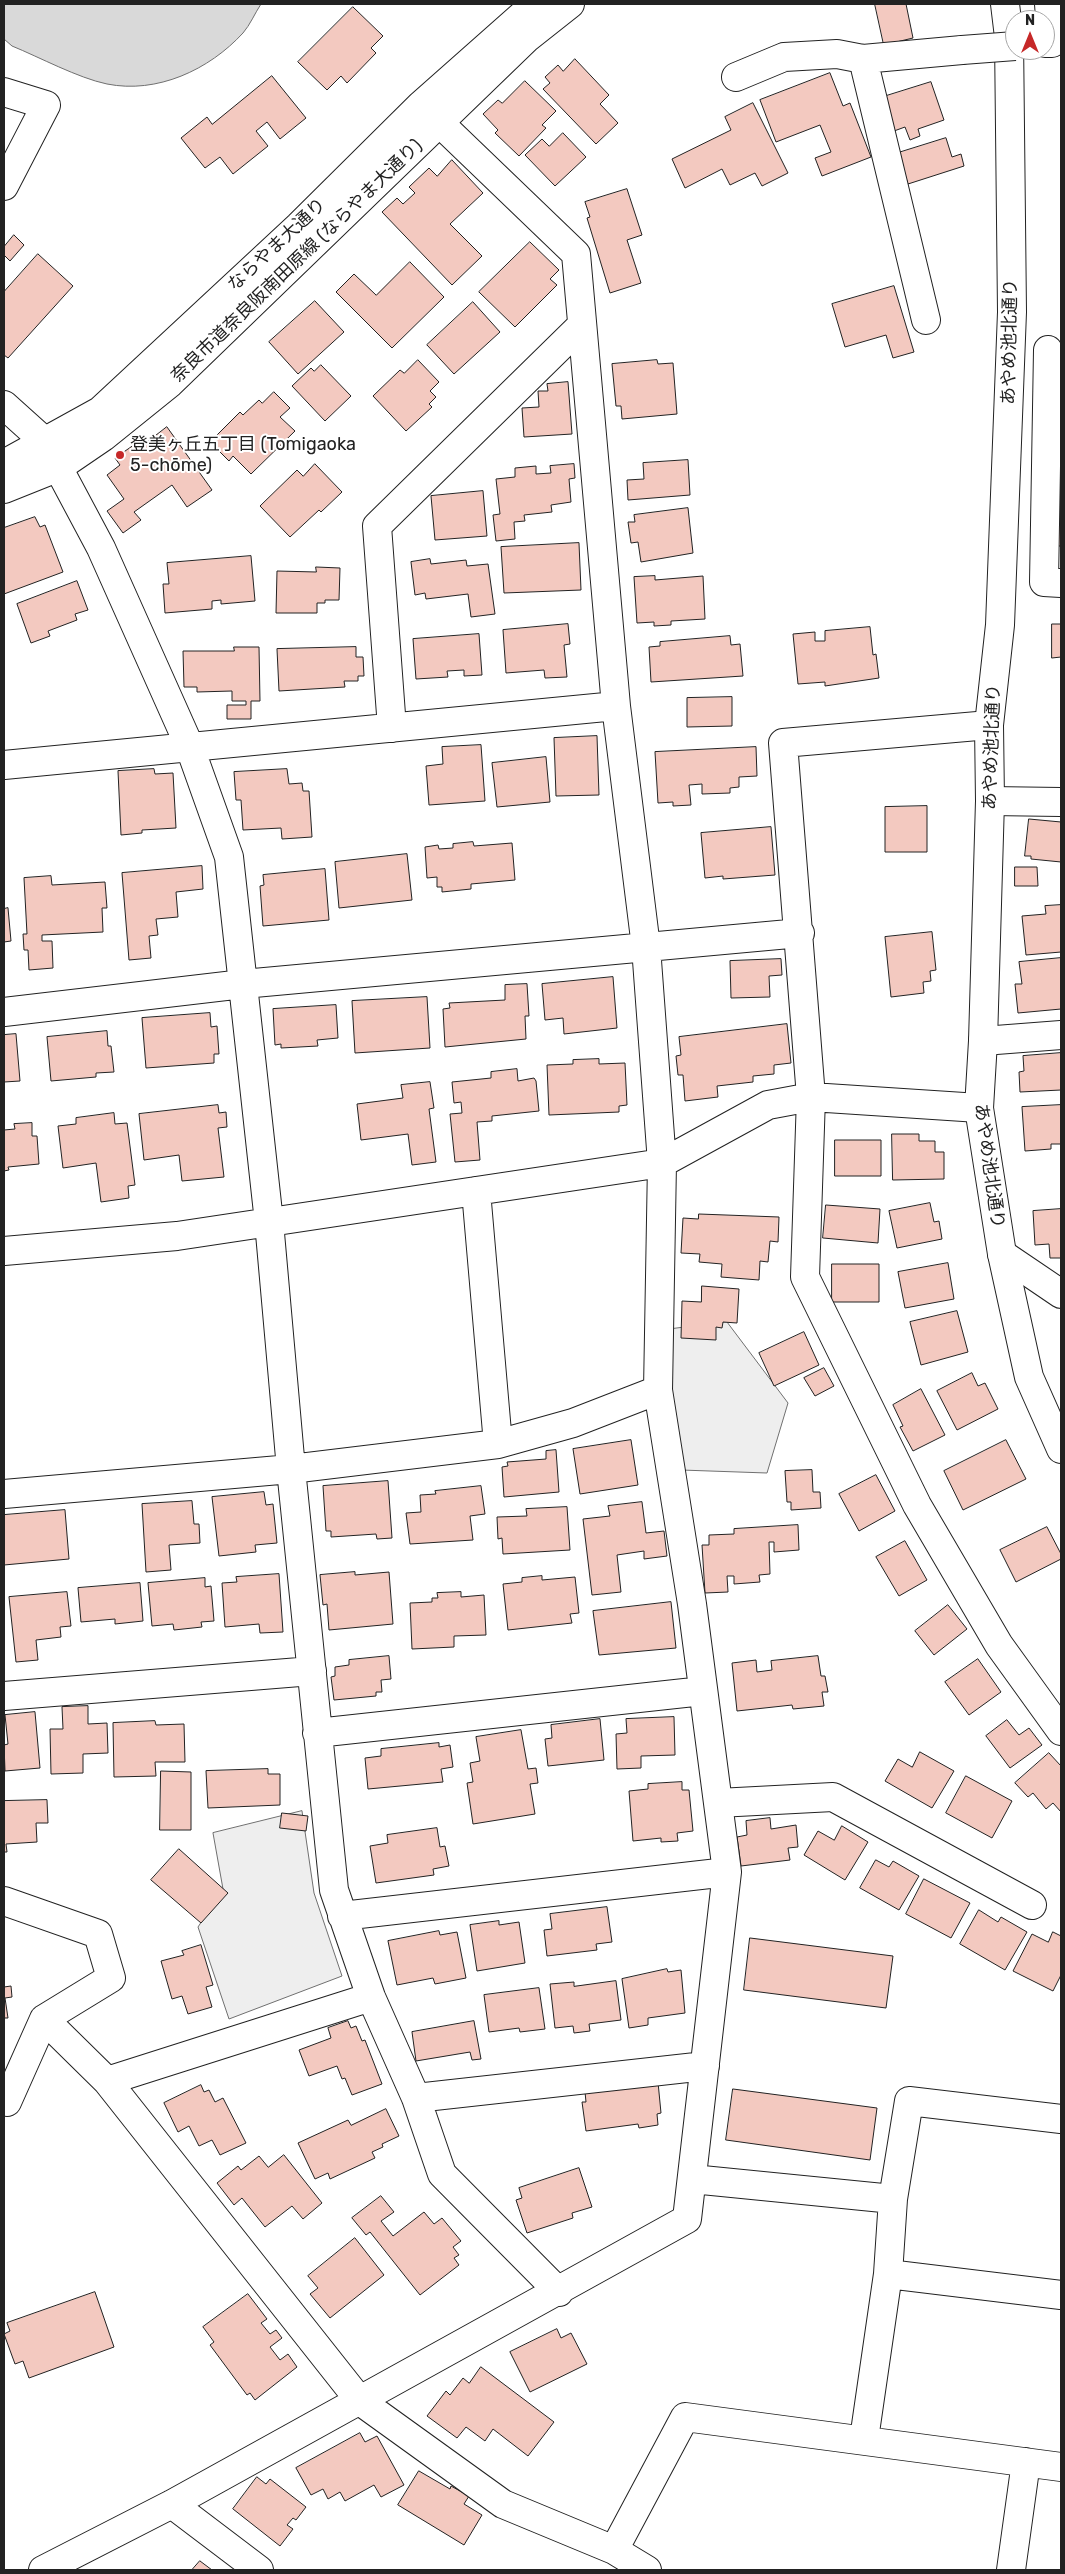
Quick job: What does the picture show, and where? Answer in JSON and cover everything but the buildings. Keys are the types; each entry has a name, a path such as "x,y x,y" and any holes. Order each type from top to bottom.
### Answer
{"street":[{"name":"ならやま大通り","path":"4,464 100,411 299,226 421,105 535,4"},
{"name":"奈良市道奈良阪南田原線 (ならやま大通り)","path":"4,489 59,466 104,437 170,383 527,38 570,4"},
{"name":"あやめ池北通り","path":"1005,4 1008,37 1012,312 1000,625 989,725 990,801 983,1042 979,1108 1002,1254 1028,1377 1061,1449"},
{"path":"736,77 784,57 837,54 863,60 1005,47"},
{"path":"863,60 926,320"},
{"path":"4,92 46,105 4,186"},
{"path":"43,2570 172,2504 559,2292 687,2219 727,1872 692,1604 658,1390 662,1163 646,947 616,706 576,254 421,105"},
{"path":"392,728 377,526 582,324"},
{"path":"1048,350 1044,582 1061,583"},
{"path":"4,405 44,441 101,548 189,745 230,857 269,1222 291,1469 334,1890 371,1996 416,2098 442,2174 559,2292"},
{"path":"4,765 189,745 392,728 616,706"},
{"path":"989,725 783,743 800,933 811,1097 805,1277 917,1505 999,1645 1061,1731"},
{"path":"990,801 1061,802"},
{"path":"4,1012 243,984 800,933"},
{"path":"983,1042 1061,1035"},
{"path":"4,1251 177,1236 662,1163 768,1105 811,1097 979,1108"},
{"path":"476,1191 498,1444"},
{"path":"1002,1254 1061,1294"},
{"path":"4,1494 291,1469 498,1444 572,1423 658,1390"},
{"path":"4,1696 312,1671"},
{"path":"317,1733 703,1691"},
{"path":"718,1803 833,1797 1032,1905"},
{"path":"342,1916 727,1872"},
{"path":"4,1901 98,1934 111,1978 44,2019 7,2102 4,2101"},
{"path":"106,2081 371,1996"},
{"path":"44,2019 106,2081 360,2401 503,2504 614,2550 647,2570"},
{"path":"416,2098 705,2066"},
{"path":"864,2440 888,2274 893,2199 909,2100 1061,2119"},
{"path":"692,2179 893,2199"},
{"path":"888,2274 1061,2295"},
{"path":"614,2550 685,2417 1061,2467"},
{"path":"1011,2570 1026,2462"},
{"path":"172,2504 259,2570"}],"shaded area":[{"path":"4,4 261,4 243,33 214,58 198,68 163,82 126,86 107,84 84,77 12,46 4,39"},
{"path":"727,1322 788,1403 767,1473 681,1470 664,1330"},
{"path":"302,1811 314,1893 342,1976 229,2019 198,1927 223,1889 213,1833"}],"place":[{"name":"登美ヶ丘五丁目 (Tomigaoka 5-chōme)","path":"120,455"}]}
